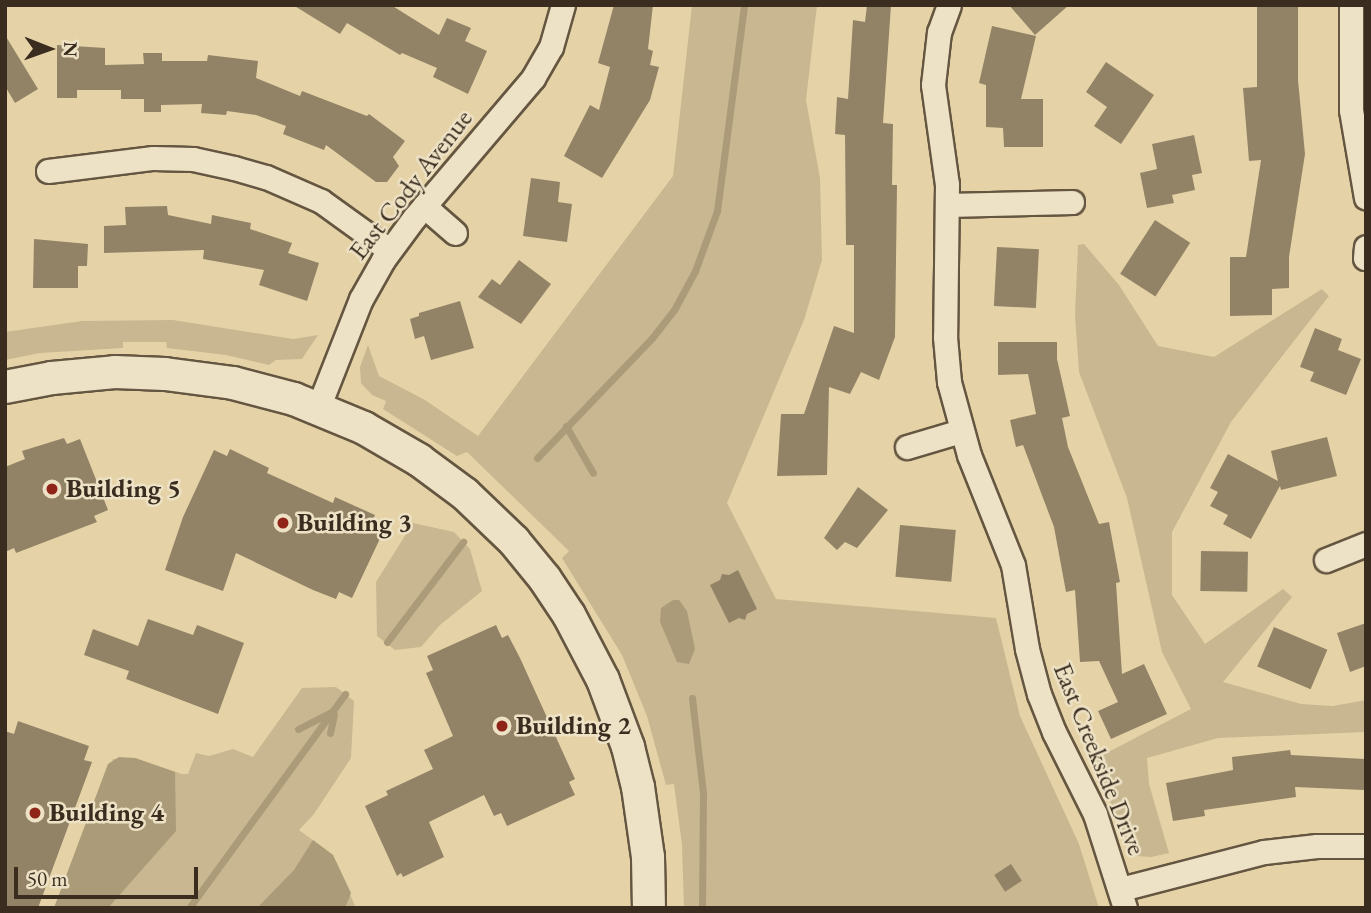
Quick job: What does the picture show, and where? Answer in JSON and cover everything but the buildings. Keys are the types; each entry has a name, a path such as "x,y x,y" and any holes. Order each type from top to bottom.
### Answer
{"street":[{"name":"East Cody Avenue","path":"318,408 361,299 389,250 533,78 551,47 563,5"},
{"name":"East Creekside Drive","path":"949,5 939,32 933,85 946,164 948,205 945,337 949,382 961,431 1013,565 1027,649 1039,694 1054,732 1095,814 1123,899"},
{"path":"1351,5 1351,110 1366,198"},
{"path":"48,171 140,158 182,158 213,163 266,177 321,201 389,250"},
{"path":"948,205 1073,202"},
{"path":"424,206 455,233"},
{"path":"5,387 86,374 165,374 233,383 318,408 387,440 449,482 514,541 558,597 603,680 631,758 646,838 649,908"},
{"path":"908,447 961,431"},
{"path":"1326,560 1366,544"},
{"path":"1123,899 1264,852 1317,846 1366,846"}],"shaded area":[{"path":"692,5 817,5 806,100 820,178 822,260 804,320 727,503 776,599 996,618 1020,716 1079,844 1099,908 684,908 682,845 674,784 666,785 647,716 622,655 562,558 569,551 467,452 457,456 383,409 386,401 372,395 361,383 360,367 368,345 379,376 425,400 478,436 673,176"},
{"path":"1084,244 1119,285 1158,346 1214,357 1322,289 1329,296 1231,422 1172,532 1172,595 1205,644 1283,589 1292,597 1223,682 1301,704 1333,706 1366,700 1366,732 1218,738 1147,758 1149,784 1169,853 1151,857 1136,856 1131,852 1102,783 1111,778 1110,774 1095,759 1191,709 1162,652 1127,498 1079,372 1075,315 1078,245"},
{"path":"173,320 293,339 318,335 302,359 276,360 269,365 226,355 167,348 166,342 123,342 123,348 40,353 5,360 5,332 82,321"},
{"path":"413,523 454,532 470,549 482,591 440,625 421,647 395,650 377,636 376,582"},
{"path":"673,600 679,600 687,611 695,649 689,664 677,662 660,622 661,608"},
{"path":"336,687 354,701 351,758 314,814 299,830 333,855 356,908 54,908 113,759 135,758 188,774 196,753 209,756 233,749 253,757 302,688"},
{"path":"119,757 135,758 175,772 176,831 108,908 54,908 108,764"},
{"path":"313,840 333,855 351,893 345,908 257,908 294,870"}],"waterway":[{"path":"537,458 652,338 674,310 695,271 717,211 744,5"},
{"path":"566,426 593,473"},
{"path":"387,642 463,542"},
{"path":"189,908 345,694"},
{"path":"692,698 703,793 702,908"},
{"path":"298,729 331,712"},
{"path":"330,733 334,714"}],"place":[{"name":"Building 5","path":"52,489"},
{"name":"Building 3","path":"283,523"},
{"name":"Building 2","path":"502,726"},
{"name":"Building 4","path":"35,813"}]}
